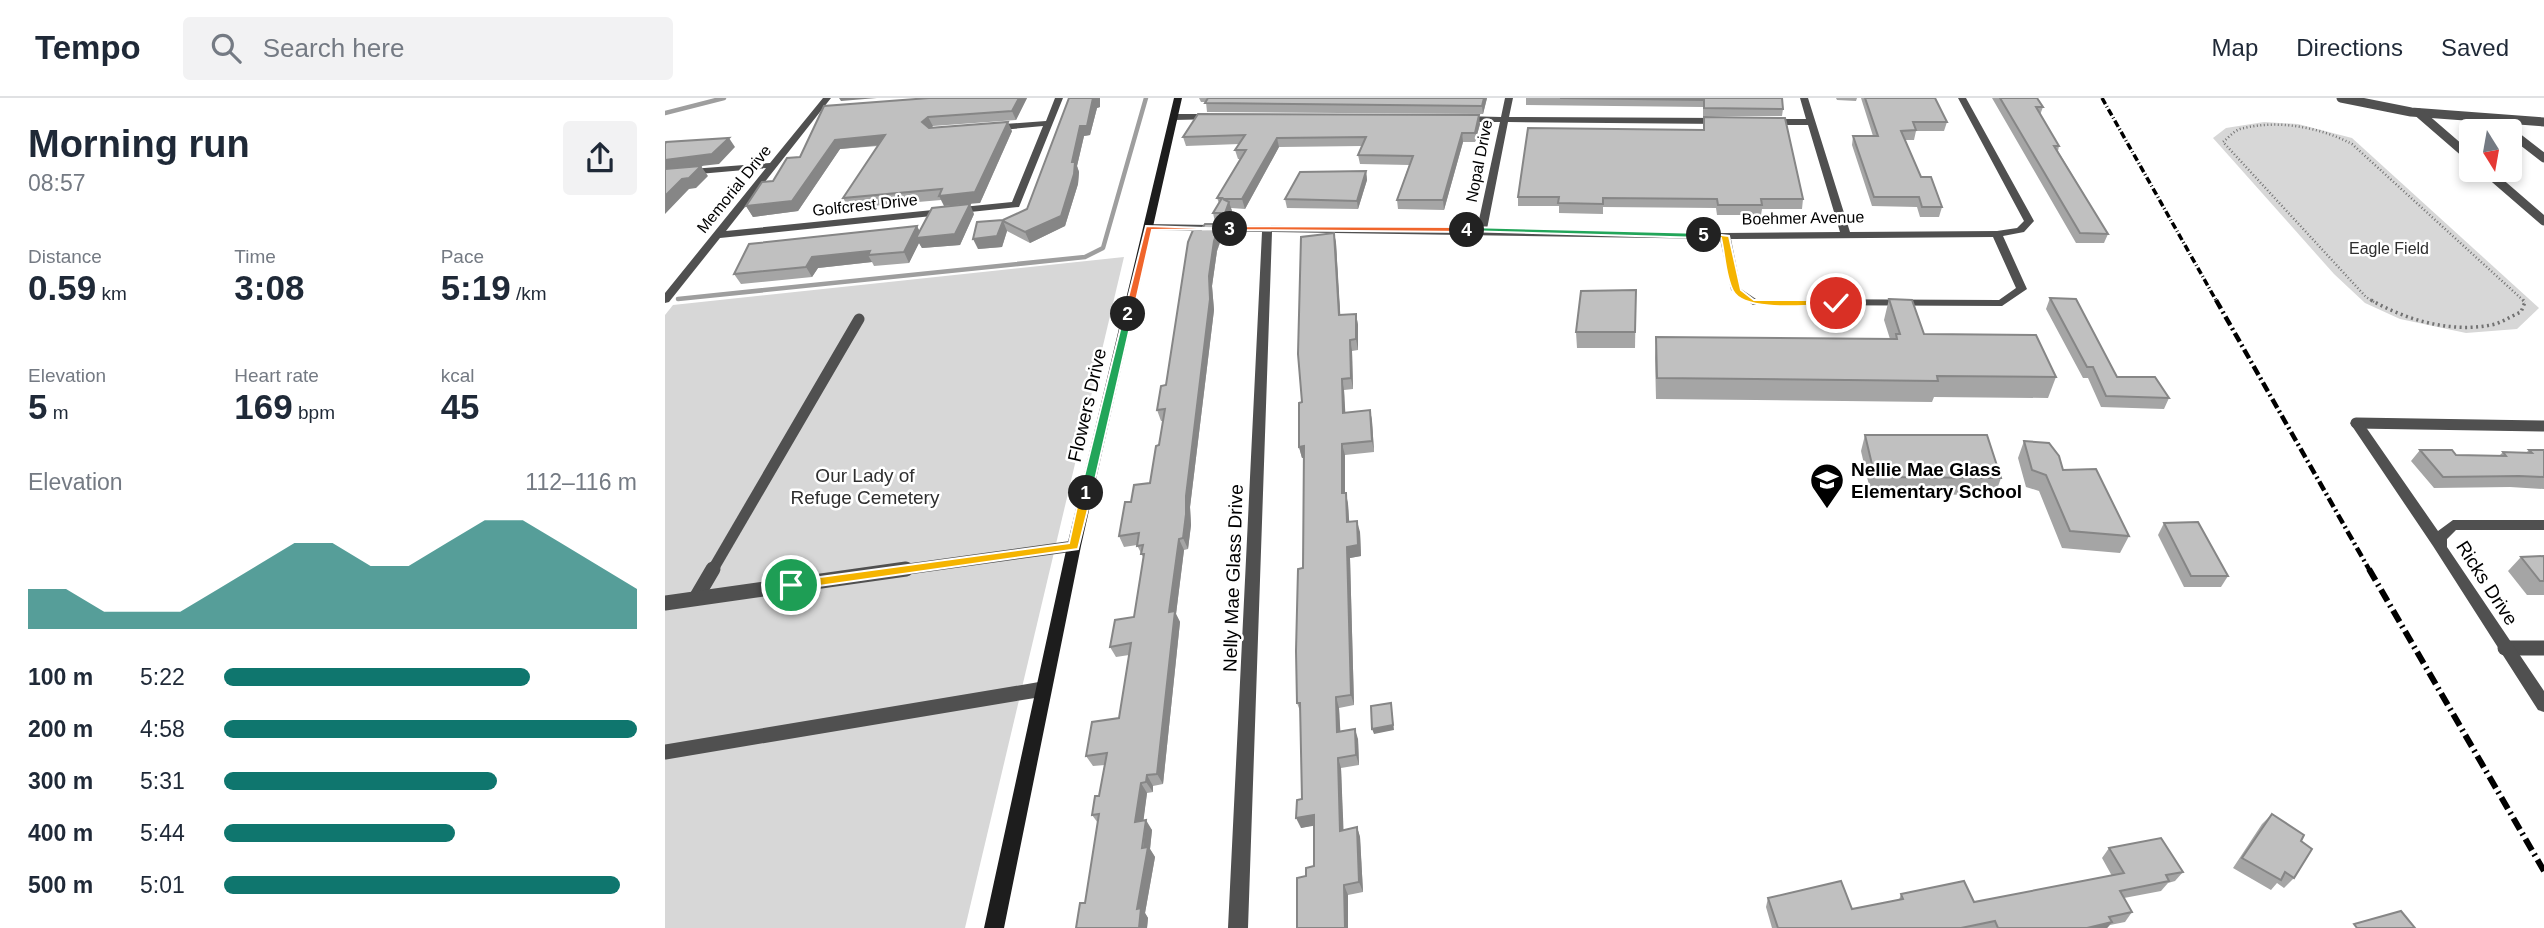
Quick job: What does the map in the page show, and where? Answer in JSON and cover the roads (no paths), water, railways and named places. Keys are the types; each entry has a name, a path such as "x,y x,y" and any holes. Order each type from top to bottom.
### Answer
{"street":[{"name":"Memorial Drive","path":"665,300 827,98"},
{"path":"985,128 1049,123 1059,98"},
{"name":"Flowers Drive","path":"994,928 1074,546 1178,98"},
{"name":"Nopal Drive","path":"1482,230 1509,98"},
{"path":"1804,98 1809,122 1845,233"},
{"path":"1725,236 1737,290 1742,298 1753,302 2001,303 2022,289 1997,234 2020,230 2029,221 1962,98"},
{"path":"1174,117 1229,117"},
{"path":"1449,119 1739,121"},
{"path":"1753,121 1809,122"},
{"name":"Golfcrest Drive","path":"718,235 1016,205 1049,123"},
{"path":"665,174 774,165"},
{"name":"Boehmer Avenue","path":"1149,227 1482,230 1725,236 1845,233 1997,234"},
{"name":"Nelly Mae Glass Drive","path":"1238,928 1267,229"},
{"path":"2356,423 2440,545"},
{"name":"Ricks Drive","path":"2544,524 2453,525 2440,537 2444,556 2544,705"}],"lane":[{"path":"2341,98 2419,113 2483,119"},
{"path":"817,110 830,109"},
{"path":"2419,113 2459,148"},
{"path":"2522,121 2544,122"},
{"path":"2522,141 2544,158"},
{"path":"2499,182 2544,221"},
{"path":"696,598 859,319"},
{"path":"2356,423 2544,426"},
{"path":"665,603 1074,546"},
{"path":"2505,648 2544,648"},
{"path":"665,752 1043,689"}],"waterway":[{"path":"665,113 724,98"},
{"path":"678,299 1085,257 1103,248 1146,98"}],"railway":[{"path":"2102,98 2217,302"},
{"path":"2216,300 2370,571"},
{"path":"2369,569 2544,871"}],"place":[{"name":"Nellie Mae Glass Elementary School","path":"1827,510"}],"park label":[{"name":"Eagle Field","path":"2389,248"},
{"name":"Our Lady of Refuge Cemetery","path":"865,486"}]}
